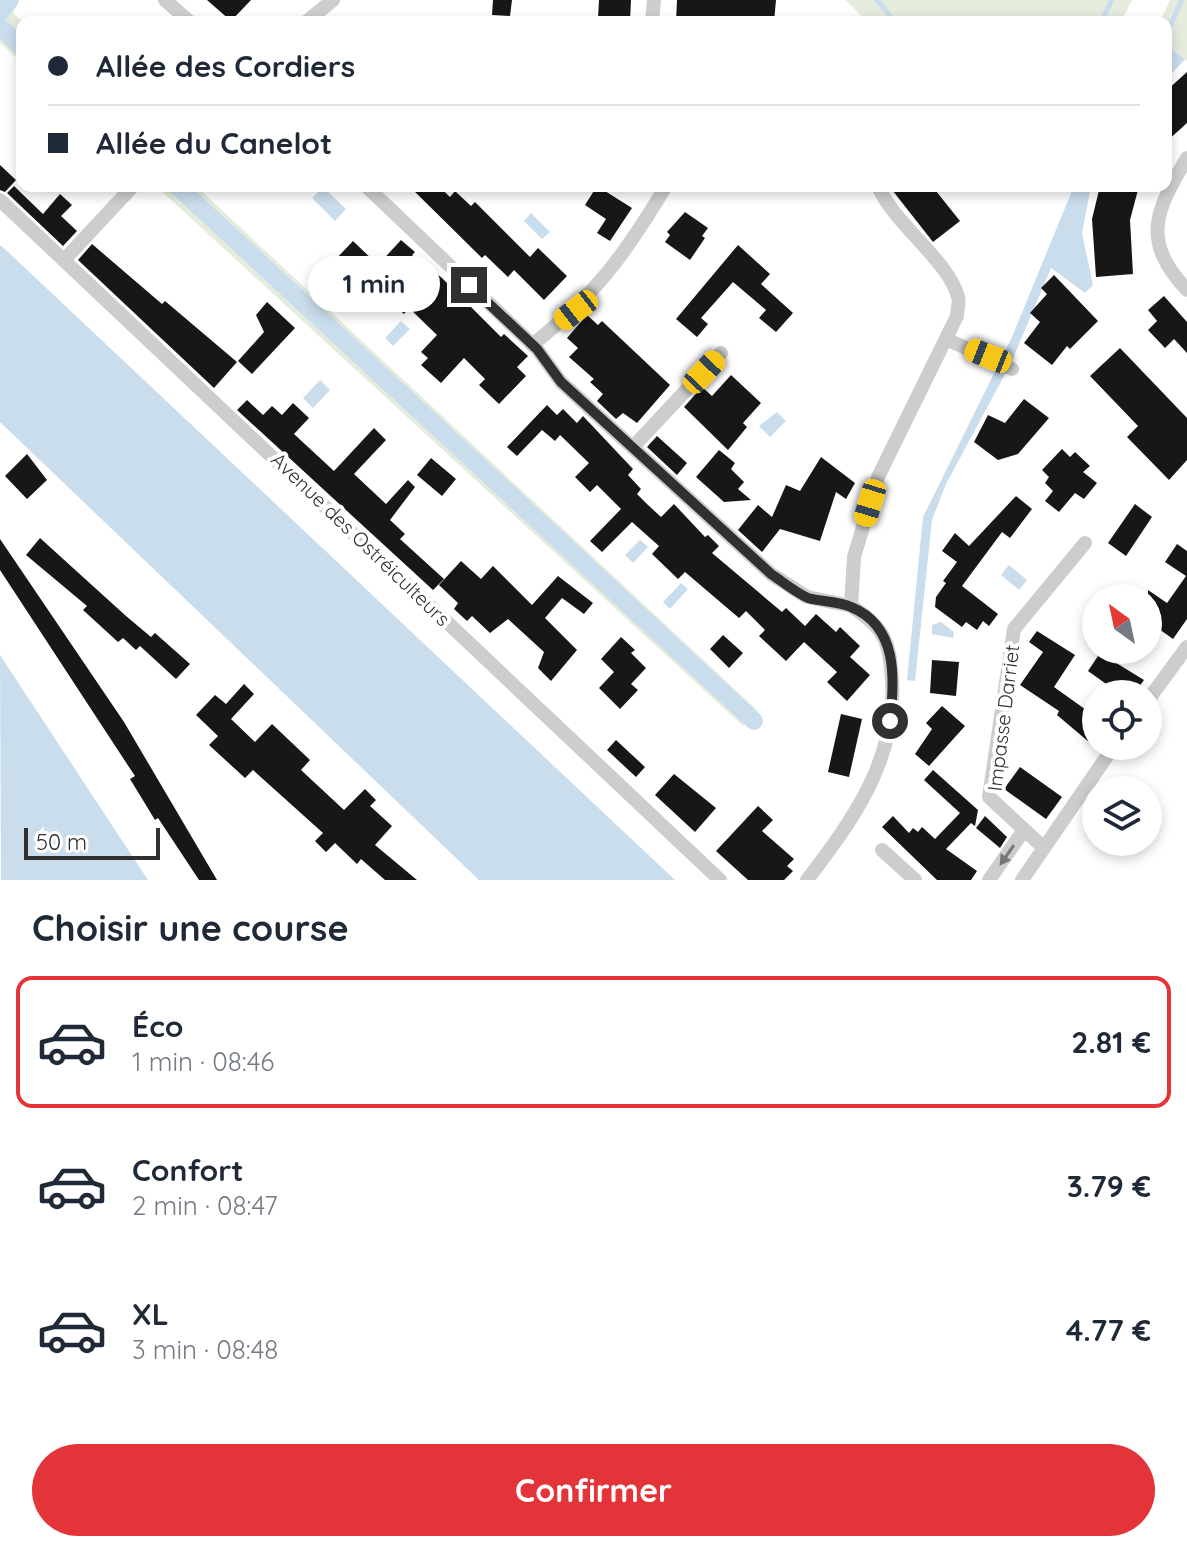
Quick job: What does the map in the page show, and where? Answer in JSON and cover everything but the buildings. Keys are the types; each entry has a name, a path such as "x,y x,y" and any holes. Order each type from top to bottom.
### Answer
{"street":[{"path":"165,0 183,16"},
{"path":"313,16 333,0"},
{"path":"1172,183 1187,158"},
{"path":"65,259 127,192"},
{"path":"372,192 532,345 561,382 771,574 807,597 851,606 875,621 891,650 893,693 886,748 853,818 807,880"},
{"path":"532,345 576,310 625,254 662,192"},
{"path":"851,606 854,557 878,477 957,316 959,298 944,273 884,201 880,192"},
{"path":"1166,192 1162,199 1156,238 1167,269 1187,290"},
{"name":"Avenue des Ostréiculteurs","path":"0,200 720,880"},
{"path":"946,339 1012,369"},
{"path":"633,447 721,353"},
{"name":"Impasse Darriet","path":"1044,848 989,797 1014,629 1085,543"},
{"path":"1162,681 1187,647"},
{"path":"1022,880 1104,760"},
{"path":"989,880 1024,830"},
{"path":"882,850 915,880"}],"shaded area":[{"path":"0,0 18,0 13,5 16,16 16,58 0,43"},
{"path":"845,0 1132,0 1124,16 862,16"},
{"path":"1170,0 1187,0 1187,61 1172,50 1172,16 1163,16"},
{"path":"163,192 202,192 758,711 743,726"}],"water":[{"path":"1172,49 1185,59 1172,73"},
{"path":"318,192 328,192 346,209 335,221 312,198"},
{"path":"1072,192 1090,192 1082,233 1093,285 1085,293 1051,268 1011,363 946,484 932,520 915,681 907,680 923,517 1012,337"},
{"path":"531,213 550,232 542,239 524,221"},
{"path":"0,245 675,880 479,880 0,422"},
{"path":"401,321 410,329 393,346 385,338"},
{"path":"320,380 330,390 313,408 303,398"},
{"path":"777,412 786,421 770,437 759,426"},
{"path":"640,540 648,547 633,563 625,555"},
{"path":"1009,565 1027,580 1019,590 1001,575"},
{"path":"681,583 688,589 670,609 663,602"},
{"path":"941,622 954,632 953,638 932,634 932,625"},
{"path":"0,655 148,880 1,880"}],"waterway":[{"path":"0,12 10,0"},
{"path":"877,0 890,16"},
{"path":"1104,16 1112,0"},
{"path":"1172,22 1182,0"},
{"path":"0,27 16,42"},
{"path":"183,192 754,721"}],"route":[{"path":"469,285 537,349 561,382 771,574 807,597 851,606 875,621 891,650 893,693 890,721"}]}
